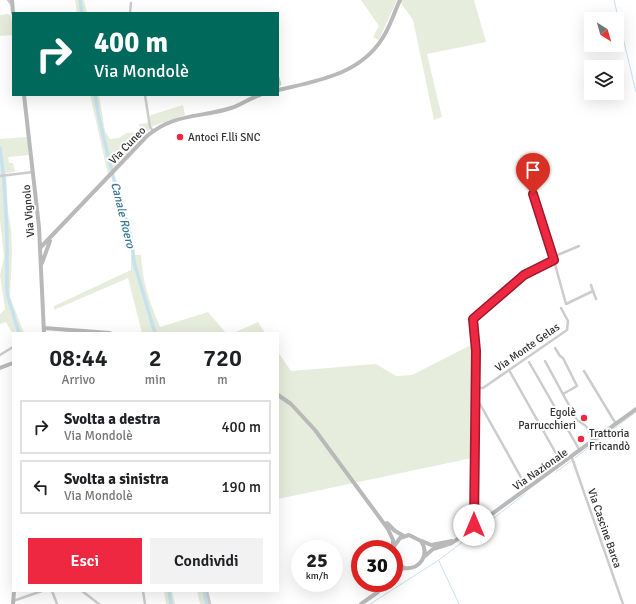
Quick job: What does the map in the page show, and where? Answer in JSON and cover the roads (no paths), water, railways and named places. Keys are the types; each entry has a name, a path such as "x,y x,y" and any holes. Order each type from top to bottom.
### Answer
{"main road":[{"path":"12,0 13,12"},
{"path":"279,90 330,77 344,72 362,61 382,39 400,0"},
{"name":"Via Vignolo","path":"24,96 34,172 40,239 44,331"},
{"name":"Via Cuneo","path":"40,248 50,240 153,131 167,122 187,116 232,108 258,96"},
{"path":"40,239 50,240"},
{"name":"Via Cuneo","path":"41,265 50,240"},
{"path":"40,248 47,248"},
{"path":"44,331 74,332"},
{"path":"0,368 12,363"},
{"path":"279,396 291,404 315,430 378,514 393,540"},
{"name":"Via Nazionale","path":"456,540 572,458 636,409"},
{"path":"378,514 395,531 404,536 417,538 426,544 431,545 456,540"},
{"path":"399,540 404,536"},
{"path":"417,538 424,546 425,556"},
{"path":"404,568 419,565 429,551 447,546 456,540"},
{"path":"13,603 14,592"},
{"path":"361,604 378,592"}],"street":[{"path":"8,0 12,5"},
{"path":"130,12 131,2"},
{"path":"279,85 286,88"},
{"path":"145,96 150,127 153,131"},
{"name":"Via Vignolo","path":"1,176 34,172"},
{"path":"529,179 566,304 593,291"},
{"path":"474,528 476,388 473,319 524,275 553,258 579,246"},
{"path":"591,285 596,299"},
{"name":"Via Monte Gelas","path":"476,388 483,388 567,330 568,321 561,308"},
{"path":"0,355 12,348"},
{"path":"555,348 560,356 564,358 577,386 563,394"},
{"path":"546,361 577,420 586,426 594,441"},
{"path":"529,362 580,451"},
{"path":"509,370 563,464"},
{"path":"584,370 617,425"},
{"path":"475,397 479,400 528,489"},
{"name":"Via Cascine Barca","path":"572,458 624,604"},
{"path":"13,603 40,592"},
{"path":"52,592 57,604"},
{"path":"83,592 99,604"},
{"path":"143,592 145,604"},
{"path":"207,592 210,604"}],"waterway":[{"name":"Canale Roero","path":"80,0 82,12"},
{"path":"614,0 636,92"},
{"name":"Canale Roero","path":"95,96 113,176 131,236 134,262 155,332"},
{"path":"0,148 4,180 7,234 7,294 19,332"},
{"path":"576,457 636,412"},
{"path":"556,472 571,461"},
{"path":"370,604 439,560 525,494"},
{"path":"439,561 459,604"},
{"path":"169,592 171,604"},
{"name":"Canale Roero","path":"204,592 207,604"}],"place":[{"name":"Antoci F.lli SNC","path":"180,137"},
{"name":"Egolè Parrucchieri","path":"584,418"},
{"name":"Trattoria Fricandò","path":"581,439"}]}
